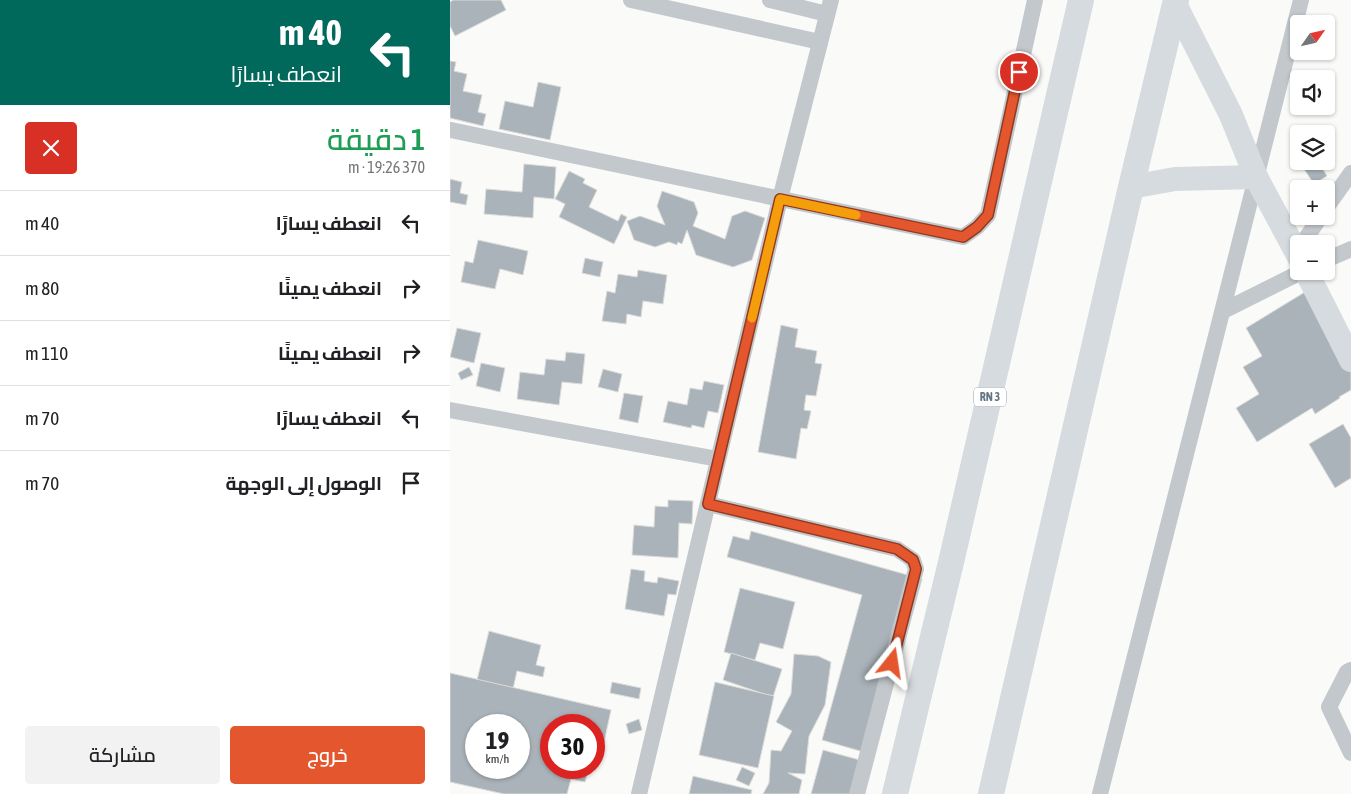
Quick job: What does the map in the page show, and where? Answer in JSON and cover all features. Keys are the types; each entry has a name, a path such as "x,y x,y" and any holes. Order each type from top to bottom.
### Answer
{"main road":[{"name":"RN 3","path":"894,794 952,558 1081,0"},
{"path":"991,794 1131,187 1176,2"}],"street":[{"path":"631,0 820,42"},
{"path":"639,794 780,199 829,7 770,0"},
{"path":"450,130 963,237 977,227 988,215 1035,0"},
{"path":"1100,794 1301,0"},
{"path":"1176,2 1234,122 1256,177 1290,237"},
{"path":"1335,195 1351,173"},
{"path":"1131,187 1175,179 1256,177"},
{"path":"1335,256 1351,249"},
{"path":"1222,312 1290,265"},
{"path":"1312,280 1351,360"},
{"path":"450,410 718,460"},
{"path":"708,504 897,549 913,560 916,569 857,794"},
{"path":"1351,670 1347,672 1329,707 1351,753"}],"building":[{"path":"453,0 501,0 506,10 455,36 450,26 450,2"},
{"path":"450,61 456,62 454,71 467,74 463,91 482,95 478,112 486,114 483,126 450,118"},
{"path":"538,82 561,87 550,140 499,129 505,101 533,107"},
{"path":"524,164 556,167 554,199 534,197 533,218 484,214 486,189 522,192"},
{"path":"1305,170 1323,170 1327,176 1320,180 1311,180"},
{"path":"569,171 585,179 583,183 597,190 589,207 618,221 621,214 627,217 614,244 559,217 565,204 555,199"},
{"path":"450,179 462,182 460,193 468,195 466,205 450,202"},
{"path":"662,191 694,202 698,213 693,226 725,239 732,216 745,211 765,218 752,260 733,267 696,255 687,230 682,244 678,242 677,245 669,242 655,247 634,240 627,221 640,216 665,225 657,206"},
{"path":"478,240 528,251 523,275 500,269 495,289 461,282 465,261 473,263"},
{"path":"585,258 603,262 600,277 582,273"},
{"path":"638,270 667,275 663,304 643,301 641,317 627,314 626,324 602,321 607,291 615,293 618,274 637,277"},
{"path":"1305,292 1351,370 1351,390 1315,414 1312,408 1257,442 1236,408 1259,394 1243,367 1262,356 1246,328"},
{"path":"781,325 798,329 795,347 817,351 815,363 822,364 816,396 806,395 804,410 811,411 807,429 801,428 796,459 758,452"},
{"path":"457,328 481,333 474,363 450,357"},
{"path":"566,352 585,354 582,384 562,382 559,405 517,399 520,372 544,375 546,359 565,361"},
{"path":"481,363 505,368 500,392 476,386"},
{"path":"469,367 473,375 461,380 458,373"},
{"path":"603,369 622,374 618,392 598,387"},
{"path":"704,381 724,385 718,413 708,411 704,428 692,425 691,428 663,422 668,401 687,405 690,388 702,390"},
{"path":"624,393 643,396 638,423 619,419"},
{"path":"1343,424 1351,438 1351,478 1335,488 1309,444"},
{"path":"668,500 693,501 692,524 679,523 678,558 632,555 634,525 654,527 655,506 668,507"},
{"path":"751,531 922,579 874,755 822,740 862,595 727,557 733,536 749,540"},
{"path":"631,569 645,571 644,581 657,583 658,577 679,581 676,595 668,594 664,616 625,609"},
{"path":"740,588 795,602 783,649 760,643 755,660 724,652"},
{"path":"489,631 541,645 536,665 545,667 543,677 517,671 513,689 477,680"},
{"path":"731,653 782,669 773,697 723,680"},
{"path":"794,654 818,656 831,662 825,705 809,736 805,774 788,773 802,780 799,794 763,794 769,783 771,750 781,751 792,731 776,722 791,694"},
{"path":"450,673 611,710 605,738 605,714 540,714 540,779 571,779 567,794 504,794 450,782"},
{"path":"612,682 641,688 639,699 610,693"},
{"path":"715,682 774,696 758,768 699,755"},
{"path":"639,719 642,730 629,734 626,724"},
{"path":"823,750 871,763 863,794 811,794"},
{"path":"742,767 755,773 749,786 736,780"},
{"path":"693,776 752,790 751,794 689,794"},
{"path":"571,779 586,779 585,782"}],"slow traffic":[{"path":"752,318 780,199 856,215"}],"route":[{"path":"892,663 916,569 913,560 897,549 708,504 780,199 963,237 977,227 988,215 1019,72"}]}
